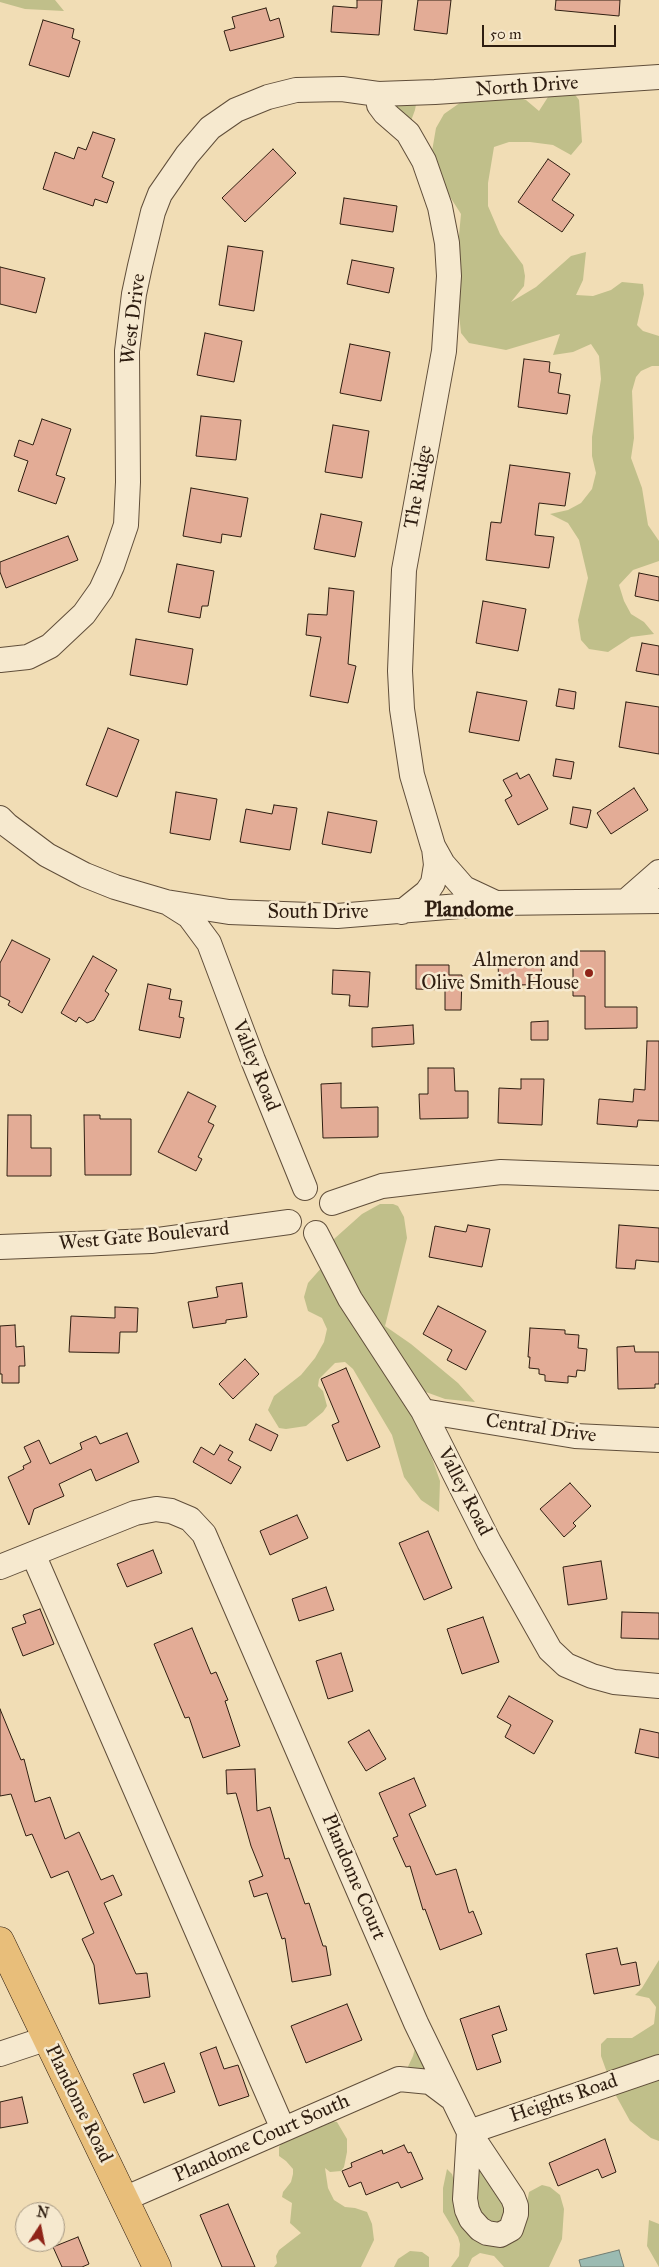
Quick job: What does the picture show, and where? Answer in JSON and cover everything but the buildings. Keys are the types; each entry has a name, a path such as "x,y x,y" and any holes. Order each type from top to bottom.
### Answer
{"main road":[{"name":"Plandome Road","path":"0,1941 157,2267"}],"street":[{"name":"North Drive","path":"397,93 504,89 659,77"},
{"name":"West Drive","path":"0,660 28,656 50,646 84,614 101,590 112,566 126,525 128,482 127,360 134,294 153,212 160,194 174,171 210,128 236,110 268,97 296,90 342,89 397,93"},
{"name":"The Ridge","path":"397,93 380,105 385,113 408,132 424,161 440,207 447,243 449,276 444,351 404,570 400,671 402,709 412,775 433,846 436,865 433,884 427,892 401,912"},
{"path":"397,93 415,110 408,132"},
{"name":"South Drive","path":"0,818 47,855 84,875 115,887 166,902 228,912 337,916 496,903 659,901"},
{"name":"The Ridge","path":"433,846 443,864 456,881 473,894 496,903"},
{"path":"627,900 659,872"},
{"name":"Valley Road","path":"166,902 189,916 209,943 252,1060 305,1188"},
{"path":"209,943 216,927 228,912"},
{"path":"332,1203 382,1186 501,1172 659,1178"},
{"path":"305,1188 316,1188 323,1191 332,1203 332,1218 323,1230 316,1233 300,1232 288,1222 286,1214 289,1199 294,1192 305,1188"},
{"name":"West Gate Boulevard","path":"0,1247 151,1241 288,1222"},
{"name":"Valley Road","path":"316,1233 350,1299 423,1411 489,1542 550,1650 566,1665 592,1676 614,1682 659,1686"},
{"name":"Central Drive","path":"423,1411 575,1436 659,1440"},
{"name":"Plandome Court","path":"0,1567 136,1513 156,1509 171,1511 190,1519 204,1534 416,2023 450,2097 469,2132"},
{"path":"33,1554 283,2130"},
{"path":"399,2079 406,2071 413,2056 416,2023"},
{"path":"0,2054 46,2039"},
{"name":"Heights Road","path":"469,2132 659,2067"},
{"name":"Plandome Court South","path":"124,2199 399,2079 411,2078 430,2082 450,2097"}],"shaded area":[{"path":"0,0 55,0 64,11 25,9 0,2"},
{"path":"560,91 573,92 579,100 582,142 571,155 553,145 530,142 509,142 494,147 488,183 488,206 500,234 523,265 524,286 511,302 536,287 571,256 586,252 583,280 576,295 593,296 611,290 622,282 643,284 644,294 637,325 643,331 659,336 659,366 652,366 641,371 636,377 632,391 634,438 631,458 642,488 648,525 659,541 659,561 633,570 619,585 631,614 644,622 654,634 631,637 608,652 589,649 581,640 578,620 588,578 579,540 568,523 550,514 568,510 581,503 592,489 596,473 592,456 592,437 601,379 599,356 591,344 573,352 553,355 560,334 506,350 469,343 461,333 455,277 461,214 436,175 431,157 436,128 444,114 464,100 514,96 526,100 539,111 548,97"},
{"path":"418,93 415,110 408,129 379,105"},
{"path":"380,1204 398,1206 404,1217 407,1238 385,1326 411,1344 458,1383 475,1402 445,1399 415,1388 426,1441 440,1481 439,1512 421,1500 404,1477 392,1435 353,1369 345,1362 335,1363 319,1379 318,1386 323,1391 327,1406 323,1412 306,1426 286,1429 279,1428 268,1410 274,1396 301,1375 315,1358 324,1342 327,1329 322,1318 308,1311 304,1297 308,1283 323,1266 334,1239 362,1214"},
{"path":"659,1960 659,2141 651,2138 630,2121 614,2092 601,2056 601,2044 607,2038 632,2038 654,2024 656,2007 649,1998 635,1995 642,1988"},
{"path":"416,2044 450,2097 406,2071"},
{"path":"319,2118 337,2122 347,2139 347,2152 344,2167 341,2171 330,2172 325,2168 328,2188 334,2200 345,2207 367,2212 372,2224 374,2240 361,2267 274,2267 277,2263 276,2256 279,2250 301,2233 290,2223 292,2203 282,2197 283,2192 291,2182 293,2169 279,2156 279,2147 285,2137"},
{"path":"481,2153 513,2198 506,2233 467,2210"},
{"path":"447,2169 452,2174 460,2201 488,2239 526,2209 529,2192 542,2185 550,2187 560,2195 564,2209 562,2239 549,2267 504,2267 494,2256 480,2253 472,2258 468,2267 451,2267 459,2256 460,2244 458,2237 443,2212 443,2188"},
{"path":"649,2220 659,2224 659,2267 647,2246"},
{"path":"410,2251 422,2252 429,2257 429,2267 394,2267 398,2259"}],"water":[{"path":"619,2250 624,2267 581,2267 579,2260"}],"place":[{"name":"Almeron and Olive Smith House","path":"589,973"}],"district":[{"name":"Plandome","path":"469,911"}]}
